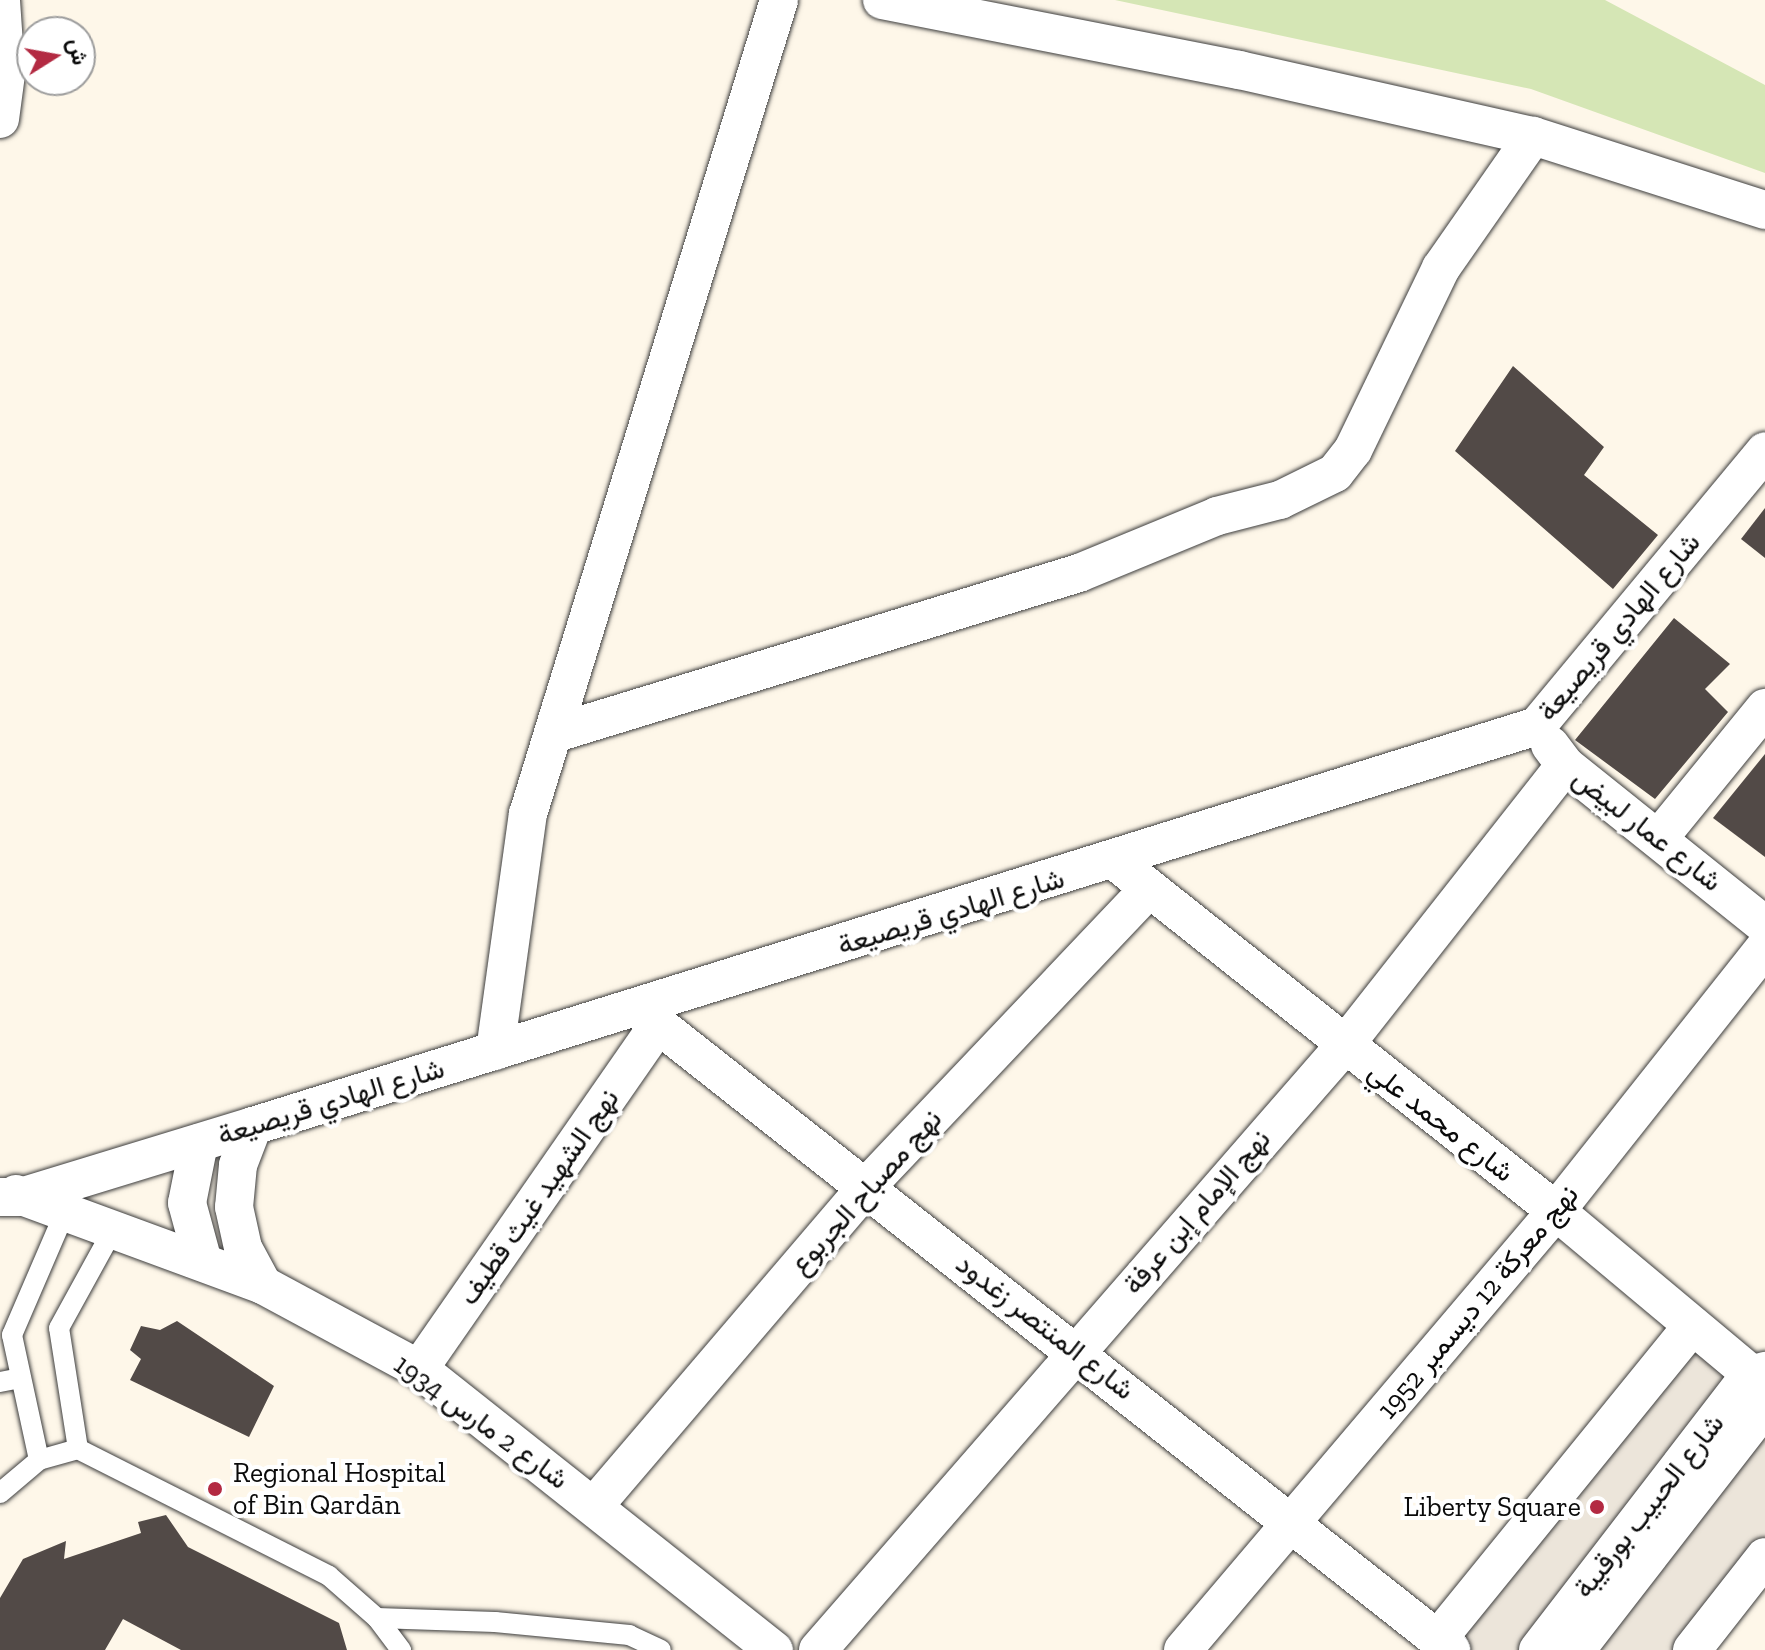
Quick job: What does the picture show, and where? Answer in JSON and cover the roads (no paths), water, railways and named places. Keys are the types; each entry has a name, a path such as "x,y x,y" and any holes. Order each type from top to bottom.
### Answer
{"street":[{"path":"0,119 6,74 1,0"},
{"path":"495,1051 528,814 556,733 779,0"},
{"path":"882,0 1239,70 1533,136 1765,210"},
{"path":"556,733 1079,573 1217,516 1280,500 1335,473 1353,450 1441,268 1533,136"},
{"name":"شارع الهادي قريصيعة","path":"7,1193 199,1143 495,1051 648,1016 1115,861 1537,726 1765,451"},
{"path":"1659,838 1765,708"},
{"name":"شارع عمار لبيض","path":"1537,726 1565,765 1765,925"},
{"name":"نهج الإمام إبن عرفة","path":"818,1650 1076,1350 1344,1046 1565,765"},
{"name":"شارع محمد علي","path":"1115,861 1344,1046 1556,1211 1761,1384"},
{"name":"نهج مصباح الجربوع","path":"594,1506 866,1187 1149,889"},
{"name":"نهج معركة 12 ديسمبر 1952","path":"1183,1650 1556,1211 1765,947"},
{"name":"شارع المنتصر زغدود","path":"648,1016 1076,1350 1444,1645"},
{"name":"نهج الشهيد غيث قطيف","path":"419,1369 648,1016"},
{"path":"253,1126 238,1165 234,1207 243,1248 263,1285"},
{"path":"199,1143 187,1203 203,1262"},
{"name":"شارع 2 مارس 1934","path":"7,1193 114,1228 263,1285 419,1369 774,1650"},
{"path":"1444,1645 1692,1326"},
{"name":"شارع الحبيب بورقيبة","path":"1538,1650 1761,1384"},
{"name":"شارع الحبيب بورقيبة","path":"1576,1650 1761,1384"},
{"path":"1692,1650 1765,1557"}],"lane":[{"path":"39,1460 21,1378 6,1328 65,1212"},
{"path":"78,1449 59,1328 114,1228"},
{"path":"0,1382 21,1378"},
{"path":"0,1493 39,1460 78,1449 329,1576 377,1618 401,1650"},
{"path":"377,1618 495,1622 629,1635 661,1650"}],"place":[{"name":"Regional Hospital of Bin Qardān","path":"215,1489"},
{"name":"Liberty Square","path":"1597,1507"}]}
